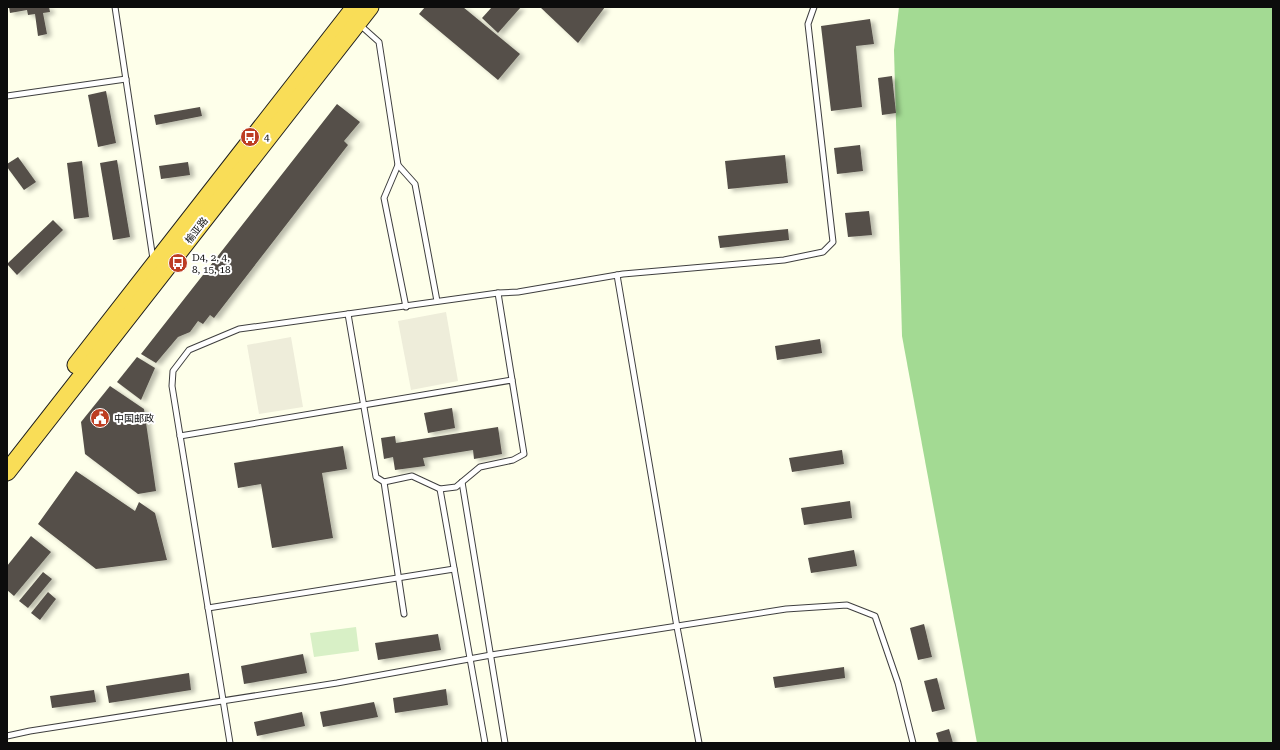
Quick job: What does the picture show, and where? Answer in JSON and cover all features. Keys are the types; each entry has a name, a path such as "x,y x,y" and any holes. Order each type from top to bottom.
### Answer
{"highway":[{"name":"榆亚路","path":"7,454 153,265 356,15 370,7"},
{"name":"榆亚路","path":"7,472 356,15"}],"lane":[{"path":"115,7 153,265"},
{"path":"230,743 172,386 174,371 189,350 239,330 406,307 437,301 498,293 518,292 617,276 784,260 823,252 833,242 808,24 814,7"},
{"path":"356,15 379,42 398,165 384,198 406,307"},
{"path":"7,96 126,79"},
{"path":"398,165 415,184 437,301"},
{"path":"617,276 677,627 699,743"},
{"path":"348,314 376,477 384,482 412,476 440,489 456,487 480,467 513,460 524,454 498,293"},
{"path":"180,436 512,380"},
{"path":"384,482 404,614"},
{"path":"462,482 505,743"},
{"path":"440,489 485,743"},
{"path":"208,608 454,569"},
{"path":"7,736 223,700 337,683 470,660 491,654 677,627 786,609 847,605 875,616 898,683 913,743"}],"green space":[{"path":"899,7 1273,7 1273,743 977,743 902,336 894,50"},
{"path":"356,627 359,651 314,657 310,633"}],"shaded area":[{"path":"446,312 458,381 411,390 398,321"},
{"path":"291,337 303,407 259,414 247,345"}],"building":[{"path":"9,7 49,7 50,12 43,13 47,34 38,36 35,14 28,15 27,10 10,13"},
{"path":"425,7 463,7 520,54 498,80 419,14"},
{"path":"492,7 521,7 498,33 482,18"},
{"path":"540,7 605,7 578,43"},
{"path":"870,19 874,44 856,46 862,107 831,111 821,26"},
{"path":"892,76 896,113 882,115 878,78"},
{"path":"106,91 116,143 98,147 88,95"},
{"path":"337,104 360,122 344,141 348,145 214,318 210,315 203,324 198,321 190,332 178,337 156,363 141,354"},
{"path":"200,107 202,116 156,125 154,115"},
{"path":"860,145 863,171 837,174 834,148"},
{"path":"785,155 788,183 728,189 725,161"},
{"path":"18,157 36,182 24,190 7,167 7,164"},
{"path":"117,160 130,237 113,240 100,163"},
{"path":"82,161 89,217 74,219 67,163"},
{"path":"188,162 190,175 161,179 159,166"},
{"path":"869,211 872,235 848,237 845,213"},
{"path":"53,220 63,230 17,275 7,264"},
{"path":"788,229 789,240 720,248 718,236"},
{"path":"820,339 822,353 777,360 775,346"},
{"path":"137,357 155,368 141,400 117,382"},
{"path":"110,386 144,409 156,491 138,494 85,454 81,422"},
{"path":"452,408 455,428 428,433 424,413"},
{"path":"498,427 502,454 474,459 473,450 423,458 425,466 395,470 393,457 384,459 381,438 395,436 396,443"},
{"path":"343,446 347,469 322,473 333,538 272,548 261,484 238,488 234,463"},
{"path":"842,450 844,464 792,472 789,458"},
{"path":"76,471 135,511 139,502 155,513 167,560 96,569 38,524"},
{"path":"850,501 852,518 804,525 801,508"},
{"path":"31,536 51,552 14,596 7,590 7,566"},
{"path":"854,550 857,566 811,573 808,558"},
{"path":"43,572 52,579 28,608 19,601"},
{"path":"48,592 56,599 40,620 31,613"},
{"path":"924,624 932,657 918,660 910,628"},
{"path":"438,634 441,650 378,660 375,643"},
{"path":"303,654 307,673 244,684 241,666"},
{"path":"844,667 845,678 775,688 773,677"},
{"path":"189,673 191,690 109,703 106,686"},
{"path":"937,678 945,709 932,712 924,681"},
{"path":"446,689 448,705 395,713 393,698"},
{"path":"94,690 96,702 52,708 50,696"},
{"path":"374,702 378,717 323,727 320,712"},
{"path":"302,712 305,726 257,736 254,722"},
{"path":"949,729 953,743 939,743 936,733"}],"place":[{"name":"4","path":"250,137"},
{"name":"D4, 2, 4, 8, 15, 18","path":"178,263"},
{"name":"中国邮政","path":"100,418"}]}
